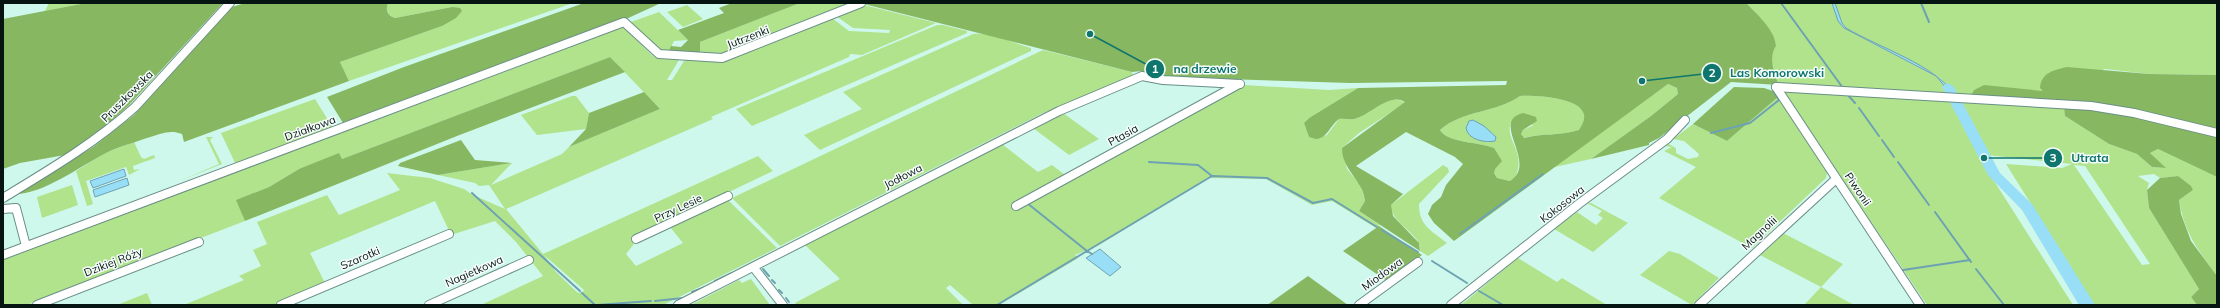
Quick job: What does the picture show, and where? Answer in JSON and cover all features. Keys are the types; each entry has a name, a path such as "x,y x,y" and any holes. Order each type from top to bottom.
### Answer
{"street":[{"name":"Pruszkowska","path":"3,198 84,149 118,123 230,3"},
{"name":"Jutrzenki","path":"624,22 659,54 722,58 861,3"},
{"name":"Działkowa","path":"3,255 624,22"},
{"name":"Ptasia","path":"1016,206 1240,84 1163,80 1142,76"},
{"name":"Jodłowa","path":"678,305 754,268 1059,110 1142,76"},
{"name":"Piwonii","path":"1920,305 1776,87 1944,96 2098,107 2134,113 2217,133"},
{"name":"Kokosowa","path":"1451,305 1580,203 1667,139 1685,120"},
{"name":"Magnolii","path":"1699,305 1836,179"},
{"name":"Przy Lesie","path":"636,240 728,196"},
{"path":"3,209 16,208 26,246"},
{"name":"Szarotki","path":"281,305 449,234"},
{"name":"Dzikiej Róży","path":"37,305 199,242"},
{"name":"Nagietkowa","path":"429,305 529,260"},
{"name":"Miodowa","path":"1360,305 1418,262"},
{"path":"754,268 783,305"}],"green space":[{"path":"49,3 86,3 45,11"},
{"path":"86,3 223,3 129,105 98,133 65,155 20,163 3,169 3,19"},
{"path":"245,3 388,3 388,12 395,18 452,7 460,8 462,11 456,18 442,26 340,62 349,81 184,142 182,134 169,132 125,145 104,154 50,185 27,193 16,194 93,147 134,115 232,7"},
{"path":"388,3 573,3 349,81 340,62 442,26 452,7 395,18 388,12"},
{"path":"584,3 661,3 624,20 343,123 327,97 404,67"},
{"path":"732,3 800,3 700,42 700,55 668,53 671,46 681,47 688,40 678,30 724,13 719,8"},
{"path":"800,3 855,3 724,55 700,55 700,42"},
{"path":"860,3 1746,3 1769,28 1775,40 1776,46 1772,55 1772,60 1775,76 1779,85 1731,82 1659,138 1649,143 1649,145 1591,159 1651,116 1678,94 1677,88 1668,84 1454,241 1434,223 1428,214 1432,205 1441,197 1446,185 1463,164 1455,157 1406,132 1356,166 1403,194 1391,205 1393,216 1419,243 1420,251 1359,211 1365,201 1363,193 1348,168 1342,154 1342,148 1405,102 1393,100 1355,119 1339,119 1323,137 1319,139 1309,137 1304,123 1309,118 1358,88 1506,85 1507,81 1350,83 1163,77 1142,71 1132,72","holes":["1520,96 1556,98 1575,104 1581,109 1584,119 1579,130 1524,138 1521,134 1523,130 1537,121 1536,117 1523,113 1514,117 1511,124 1519,164 1517,173 1510,181 1497,178 1494,173 1495,169 1502,161 1494,148 1456,140 1444,134 1440,130 1449,123 1458,119 1511,102"]},
{"path":"1746,3 1832,3 1844,28 1936,76 1951,94 1778,84 1773,70 1772,60 1773,50 1776,46 1775,40 1769,28"},
{"path":"1835,3 2217,3 2217,75 2149,74 2105,69 2044,91 1978,89 1974,90 1971,95 1954,94 1940,78 1931,72 1846,28 1842,23"},
{"path":"687,5 703,19 683,27 667,12"},
{"path":"864,5 936,23 862,55 850,54 849,57 711,117 713,119 506,209 543,254 758,156 773,171 631,239 634,244 626,254 636,266 683,243 670,227 728,200 777,248 663,305 481,305 543,276 516,242 495,221 451,235 435,201 310,253 325,283 274,305 184,305 244,280 239,276 261,266 253,250 267,244 257,222 327,195 339,215 400,190 387,173 430,178 464,189 473,195 505,209 489,185 479,186 475,183 438,175 512,163 491,185 562,154 569,147 660,109 610,57 342,159 299,169 269,187 237,200 245,221 27,305 3,305 3,258 528,63 622,26 654,57 679,60 667,80 672,80 684,61 689,59 725,61 832,18 849,31 889,33 890,30 853,28 836,16","holes":["545,256 584,290 578,293 556,272"]},
{"path":"659,12 688,40 674,41 668,53 661,53 631,22"},
{"path":"937,25 967,31 967,33 752,126 736,109"},
{"path":"973,34 995,36 1031,48 1031,51 820,150 804,135 862,109 843,92"},
{"path":"1043,50 1132,72 1133,77 1041,114 780,246 732,198"},
{"path":"610,57 625,72 457,136 245,221 236,200 269,187 299,169 339,153 342,159"},
{"path":"2067,67 2149,74 2217,75 2217,130 2119,106 1971,95 1974,90 1984,85 2043,91 2040,88 2043,78 2046,75 2053,71"},
{"path":"1668,84 1677,88 1678,94 1651,116 1591,159 1550,168"},
{"path":"1244,85 1329,90 1358,88 1309,118 1304,123 1309,137 1313,139 1327,135 1339,119 1355,119 1381,104 1393,100 1399,100 1405,103 1359,133 1342,148 1347,169 1361,186 1365,201 1359,211 1380,225 1376,228 1332,201 1312,205 1266,179 1209,178 1099,245 1075,255 1078,258 999,305 973,305 950,285 946,288 963,305 797,305 795,303 840,279 805,245 1002,144 1038,172 1052,165 1065,175 1011,206 1016,211"},
{"path":"1734,87 1764,88 1776,92 1778,97 1727,141 1693,124"},
{"path":"1783,91 2064,108 2065,116 2109,144 2137,154 2152,167 2165,168 2150,153 2158,149 2217,177 2217,276 2193,240 2184,222 2179,200 2193,190 2178,176 2160,178 2154,174 2138,176 2149,183 2147,190 2149,208 2199,289 2191,297 2197,305 2094,305 2006,164 2062,168 2072,164 1977,154 2073,305 1927,305","holes":["2074,165 2085,166 2150,264 2142,265"]},
{"path":"644,92 660,109 569,147 586,129 589,113"},
{"path":"572,96 576,96 589,113 586,129 537,135 521,115"},
{"path":"1520,96 1556,98 1575,104 1581,109 1584,119 1580,130 1523,138 1521,134 1523,130 1534,125 1511,122 1510,135 1517,153 1518,169 1515,178 1510,181 1497,178 1494,173 1494,148 1456,140 1444,134 1440,130 1449,123 1458,119 1511,102"},
{"path":"1778,97 1827,173 1826,178 1752,248 1659,198 1696,167 1664,151 1672,147 1664,146 1669,144 1676,148 1676,153 1688,159 1698,157 1699,154 1684,141 1673,139 1693,124 1727,141"},
{"path":"315,99 333,128 235,163 221,133"},
{"path":"2064,108 2116,112 2217,136 2217,177 2158,149 2150,153 2166,168 2152,167 2137,154 2109,144 2065,116"},
{"path":"1063,113 1099,139 1069,155 1033,128"},
{"path":"206,137 213,137 210,140 222,164 179,181 219,164"},
{"path":"461,140 475,160 512,163 438,175 398,166 400,163"},
{"path":"134,142 141,157 144,159 154,155 155,158 133,166 134,170 140,169 129,175 126,167 86,181 93,204 87,206 76,171 105,153"},
{"path":"1443,165 1448,168 1449,172 1419,204 1421,218 1424,223 1431,231 1447,243 1428,256 1420,251 1420,245 1417,240 1396,218 1392,212 1391,205"},
{"path":"2178,176 2191,186 2193,190 2179,200 2181,214 2191,241 2217,276 2217,305 2197,305 2191,297 2199,289 2149,208 2147,190 2160,178"},
{"path":"72,185 78,205 42,218 37,197"},
{"path":"1587,203 1591,203 1628,223 1593,252 1554,229 1577,212 1596,225 1603,218 1598,215 1602,211"},
{"path":"1379,226 1422,255 1387,281 1343,251"},
{"path":"1783,233 1843,264 1821,287 1760,255"},
{"path":"1669,251 1680,254 1719,278 1692,305 1640,275"},
{"path":"1518,258 1557,282 1562,278 1607,305 1461,305"},
{"path":"1308,276 1348,305 1267,305 1270,303"},
{"path":"751,279 770,305 691,305 739,280 742,283"},
{"path":"1821,287 1854,305 1804,305"},
{"path":"147,293 152,305 117,305"}],"water":[{"path":"1832,3 1835,3 1842,23 1846,28 1920,65 1936,76 1844,28 1838,21"},
{"path":"1936,76 1945,84 1954,94 1951,94"},
{"path":"1473,120 1484,126 1496,137 1495,141 1487,142 1473,138 1467,132 1466,128 1469,121"},
{"path":"124,169 126,176 93,188 90,181"},
{"path":"127,178 129,185 95,197 93,190"},
{"path":"1100,249 1121,267 1110,276 1086,258"}],"waterway":[{"path":"1781,3 1843,88"},
{"path":"1921,3 1929,22"},
{"path":"1948,87 1995,175 2027,207 2087,305"},
{"path":"1711,133 1750,123 1779,100 1773,90"},
{"path":"1847,94 1855,103"},
{"path":"1859,108 1879,136"},
{"path":"1882,140 1894,157"},
{"path":"1149,162 1198,165 1212,176"},
{"path":"1898,162 1929,205"},
{"path":"1460,234 1543,174"},
{"path":"1087,251 1212,176"},
{"path":"1212,176 1267,178 1313,203 1332,199 1377,227"},
{"path":"472,193 580,291"},
{"path":"1027,203 1087,251"},
{"path":"1935,212 1970,260"},
{"path":"1382,230 1418,252"},
{"path":"997,305 1087,251"},
{"path":"1087,251 1092,254"},
{"path":"1903,270 1970,260"},
{"path":"1432,261 1467,283"},
{"path":"763,269 769,276"},
{"path":"1976,269 2004,305"},
{"path":"715,281 732,273"},
{"path":"772,280 775,283"},
{"path":"692,292 705,287"},
{"path":"779,290 782,293"},
{"path":"1479,291 1503,305"},
{"path":"582,293 595,305"},
{"path":"655,301 683,298"},
{"path":"786,298 789,302"},
{"path":"597,305 651,301"}],"place":[{"name":"na drzewie","path":"1090,34"},
{"name":"Las Komorowski","path":"1642,81"},
{"name":"Utrata","path":"1984,158"}]}
